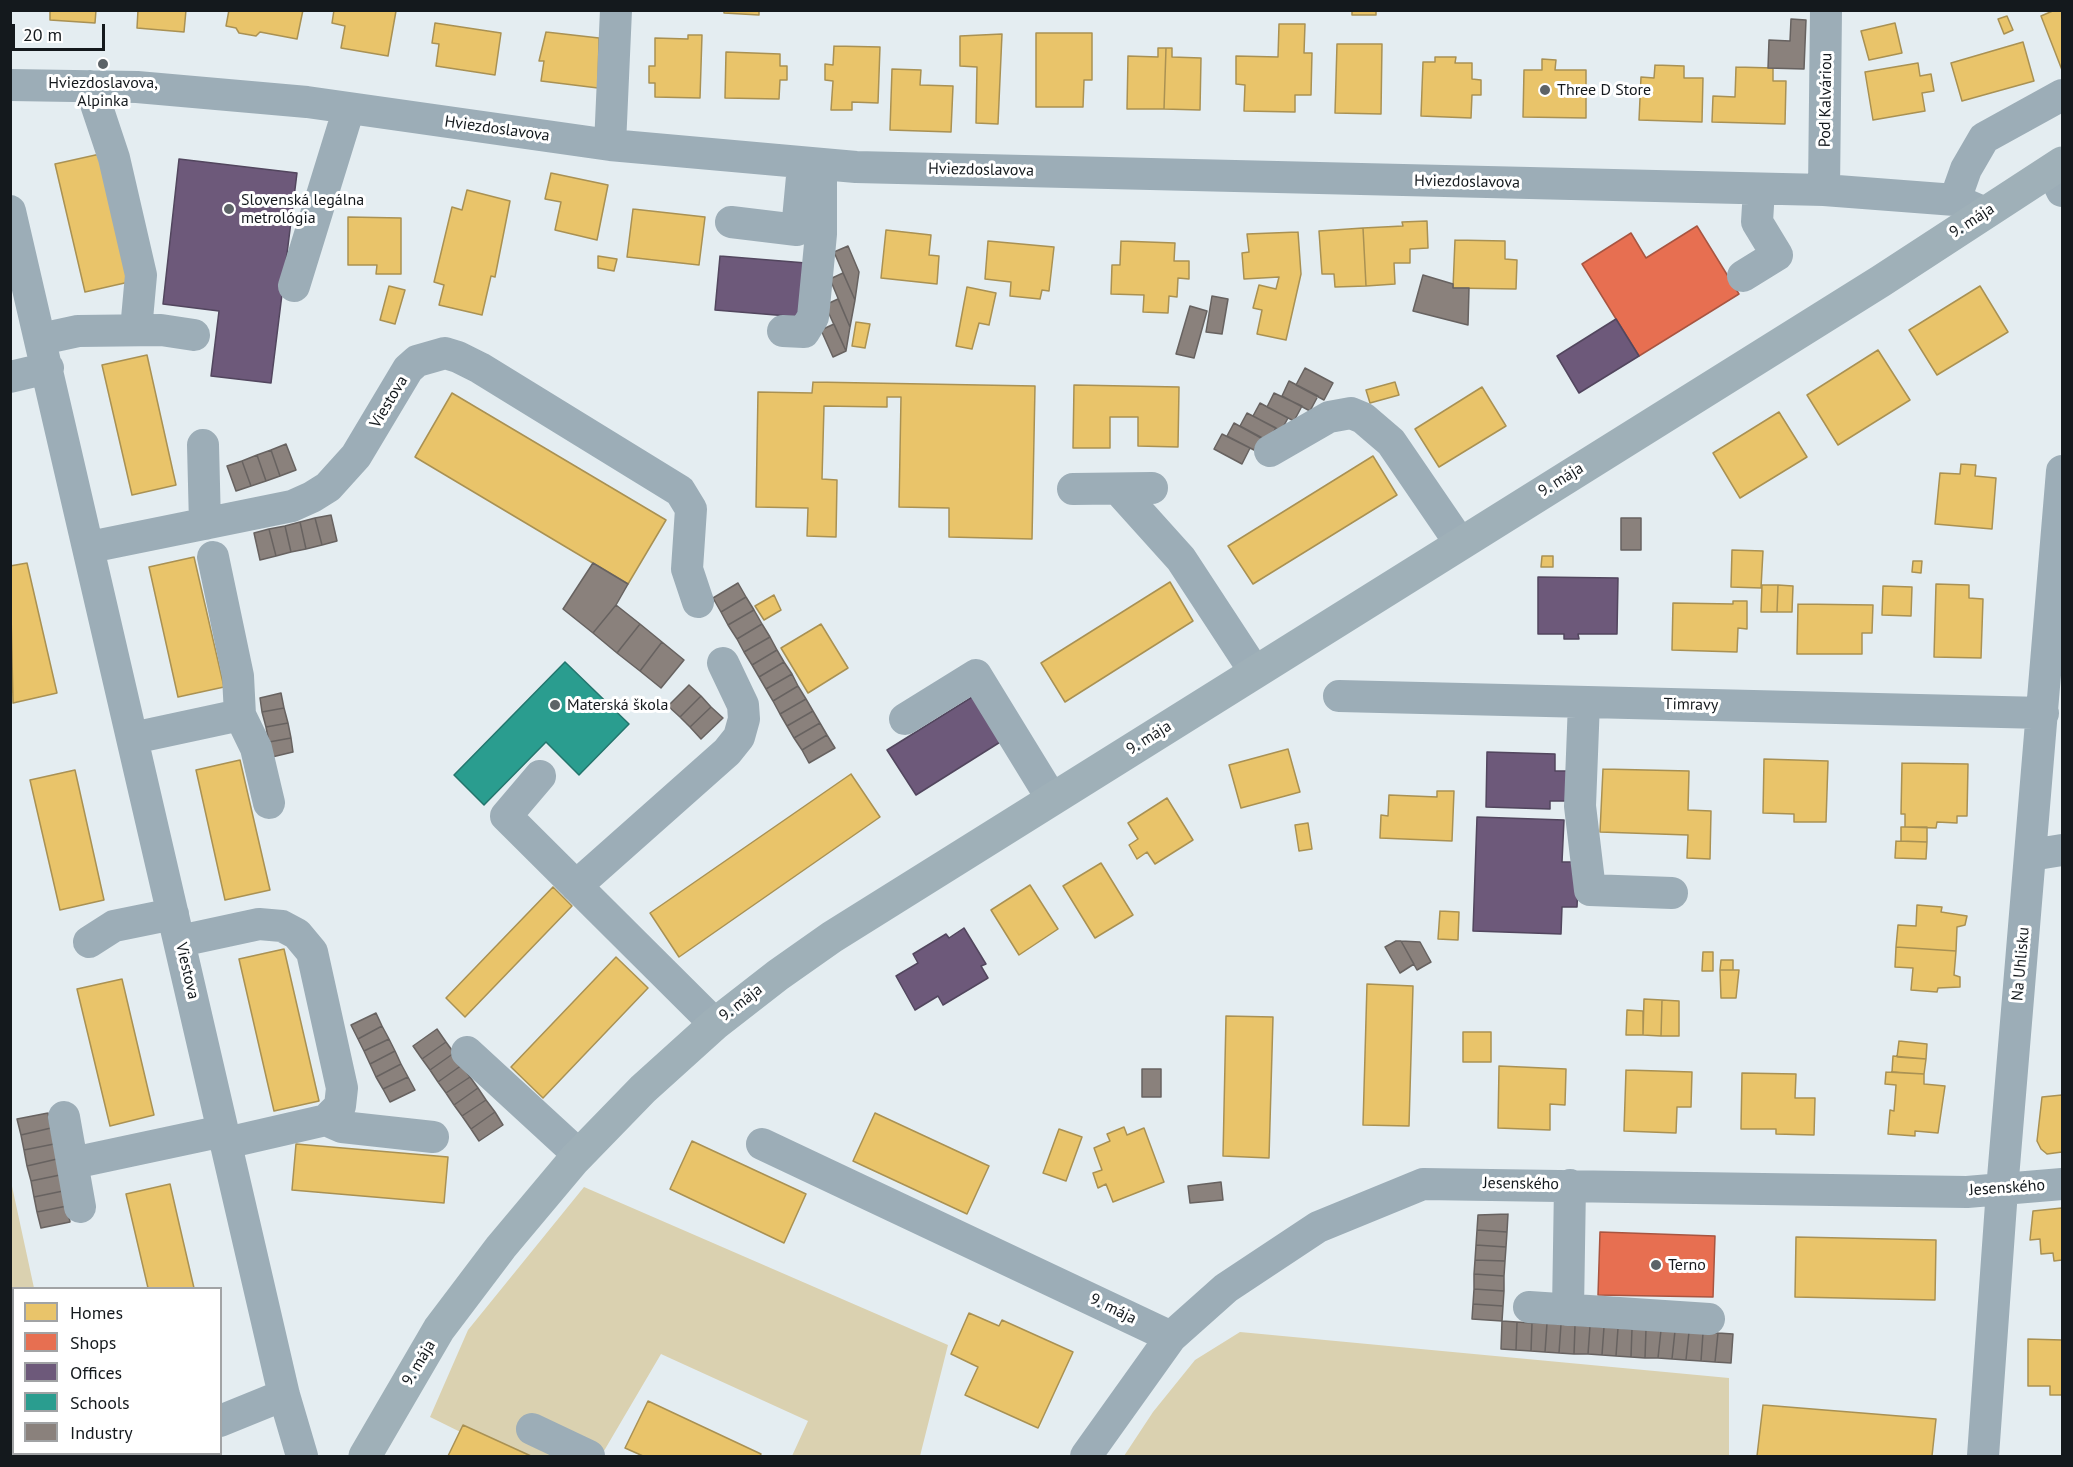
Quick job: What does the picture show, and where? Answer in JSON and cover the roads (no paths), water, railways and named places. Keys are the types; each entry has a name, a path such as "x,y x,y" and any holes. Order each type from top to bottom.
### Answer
{"main road":[{"name":"9. mája","path":"364,1456 440,1329 501,1247 579,1155 643,1089 715,1023 832,937 1985,213 2059,175"}],"street":[{"path":"610,145 616,10"},
{"name":"Pod Kalváriou","path":"1824,190 1826,10"},
{"name":"Hviezdoslavova","path":"10,85 136,87 350,108 610,145 812,164 1824,190 1955,200 1985,213"},
{"path":"90,86 114,158 141,275 136,330"},
{"path":"1955,200 1966,169 1984,138 2062,95"},
{"path":"294,286 350,108"},
{"path":"731,222 797,230 812,164"},
{"path":"783,331 804,332 813,317 821,234 812,164"},
{"path":"1743,276 1777,255 1757,222 1759,189"},
{"name":"Viestova","path":"10,211 90,547 284,1395 302,1456"},
{"path":"10,377 78,331 161,330 194,334"},
{"name":"Viestova","path":"90,547 292,506 328,487 356,456 408,369 417,361 445,354 480,368 680,491 691,509 687,568 698,602"},
{"path":"1270,452 1329,417 1351,413 1363,418 1391,442 1460,543"},
{"path":"203,445 205,524"},
{"name":"Na Uhlisku","path":"1983,1456 2002,1190 2062,471"},
{"path":"1072,489 1152,488"},
{"path":"1118,489 1161,532 1181,558 1255,672"},
{"path":"213,557 238,676 240,715 256,748 268,803"},
{"path":"576,886 727,752 739,737 744,719 743,705 723,663"},
{"path":"905,719 976,675 1052,800"},
{"name":"Timravy","path":"1339,696 2043,713"},
{"path":"1584,702 1580,806 1590,890 1672,893"},
{"path":"133,738 240,715"},
{"path":"540,776 506,816 715,1023"},
{"path":"2031,855 2062,850"},
{"path":"89,942 114,926 177,928 259,924 282,926 297,934 312,952 342,1088 340,1106 326,1120"},
{"path":"467,1052 579,1155"},
{"path":"64,1117 80,1207"},
{"path":"72,1163 326,1120 342,1127 433,1137"},
{"name":"9. mája","path":"762,1144 1171,1337"},
{"name":"Jesenského","path":"1086,1456 1171,1337 1226,1288 1318,1227 1423,1184 2002,1190 2062,1184"},
{"path":"1568,1310 1570,1185"},
{"path":"1529,1307 1708,1319"},
{"path":"222,1419 284,1395"},
{"path":"532,1430 589,1456"}],"place":[{"name":"Hviezdoslavova, Alpinka","path":"103,64"},
{"name":"Three D Store","path":"1545,90"},
{"name":"Slovenská legálna metrológia","path":"229,209"},
{"name":"Materská škola","path":"555,705"},
{"name":"Terno","path":"1656,1265"}]}
